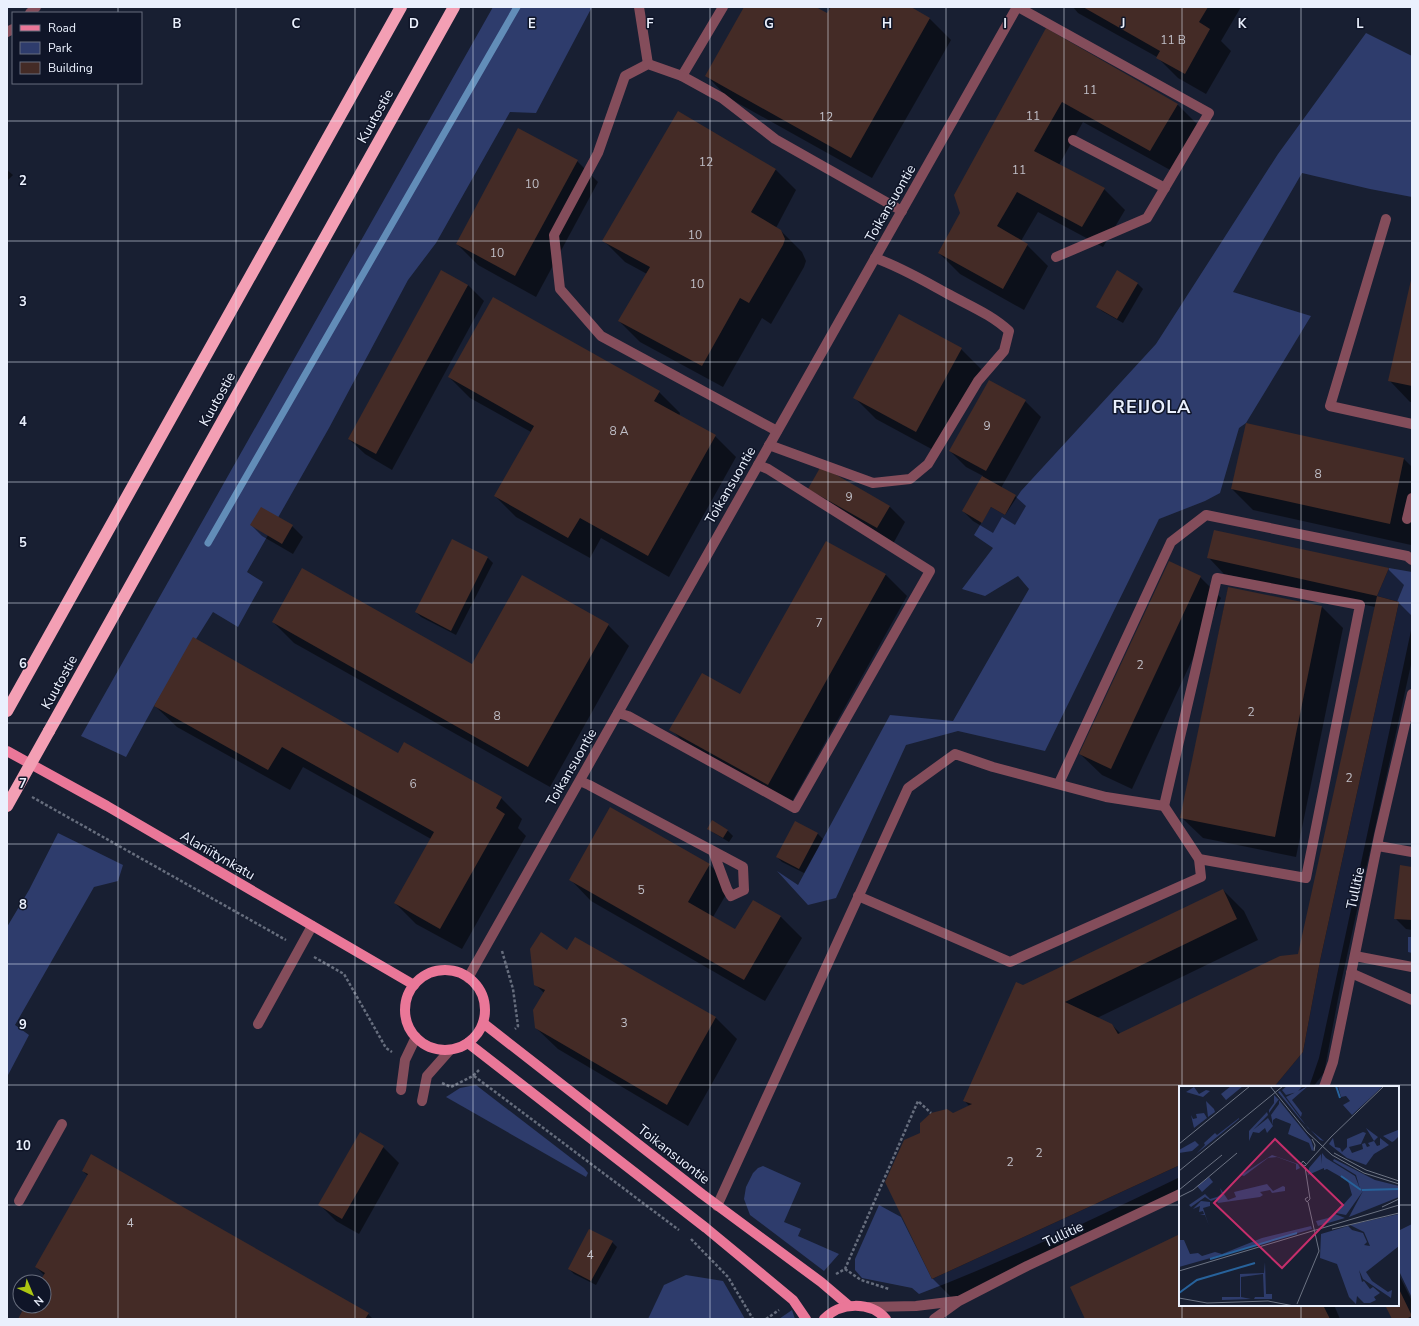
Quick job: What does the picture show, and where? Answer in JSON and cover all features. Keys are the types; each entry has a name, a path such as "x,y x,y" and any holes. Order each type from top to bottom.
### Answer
{"highway":[{"path":"7,711 400,7"},
{"name":"Kuutostie","path":"7,806 454,7"}],"main road":[{"name":"Alaniitynkatu","path":"7,751 107,806 414,985"},
{"path":"445,970 457,972 468,978 476,984 483,998 485,1013 483,1023 477,1034 468,1043 459,1048 450,1050 431,1048 423,1044 416,1038 406,1017 408,995 414,985 423,977 434,972 445,970"},
{"name":"Toikansuontie","path":"483,1023 717,1206 821,1282 848,1305"},
{"path":"468,1043 706,1228 793,1300 806,1319"},
{"path":"824,1319 828,1314 848,1305 870,1307 882,1314 886,1319"}],"street":[{"path":"639,7 648,64"},
{"path":"682,76 723,7"},
{"path":"1017,7 1209,113 1147,218 1056,257"},
{"name":"Toikansuontie","path":"468,978 1017,7"},
{"path":"777,431 601,336 560,289 554,235 598,153 625,76 648,64 682,76 722,98 775,139 902,211"},
{"path":"1073,140 1165,188"},
{"path":"1386,219 1330,406 1412,424"},
{"path":"769,445 873,483 910,480 928,464 978,381 1004,351 1009,331 998,321 925,281 875,258"},
{"path":"618,713 628,716 795,808 930,571 758,465"},
{"path":"1407,520 1412,498"},
{"path":"1059,783 1171,542 1206,515 1407,556 1412,560"},
{"path":"858,896 1010,962 1201,877 1199,859 1164,806 1217,578 1360,605 1306,878 1199,859"},
{"name":"Tullitie","path":"1324,1086 1333,1062 1378,846 1407,737 1412,694"},
{"path":"717,1206 908,788 955,754 993,767 1059,783 1106,797 1164,806"},
{"path":"580,780 713,851"},
{"path":"1378,846 1412,852"},
{"path":"258,1024 312,926"},
{"path":"1355,956 1412,967"},
{"path":"1352,973 1412,1000"},
{"path":"401,1090 405,1060 416,1038"},
{"path":"422,1101 427,1076 450,1050"},
{"path":"19,1201 62,1124"},
{"name":"Tullitie","path":"934,1319 959,1301 1027,1266 1179,1194"},
{"name":"Tullitie","path":"870,1307 916,1306 959,1301"}],"path":[{"path":"473,1076 683,1232"},
{"path":"821,1282 844,1269 918,1101 930,1113"},
{"path":"688,1236 728,1277 753,1319"},
{"path":"766,1319 793,1300"}],"green space":[{"path":"493,7 592,7 536,113 510,112 436,243 408,280 329,428 247,572 263,582 238,627 213,612 154,706 126,757 81,736"},
{"path":"1366,33 1412,56 1412,197 1302,173 1233,292 1311,316 1246,423 1239,428 1220,493 1205,501 1159,519 1045,751 958,731 906,745 836,898 808,905 777,871 798,885 890,715 953,721 1029,589 1018,576 985,596 962,589 993,548 974,535 991,507 1005,515 1021,491 1156,344 1278,154"},
{"path":"1389,568 1412,572 1412,626 1319,1058 1309,1086 1275,1086 1303,1052 1320,961 1399,602 1377,596"},
{"path":"58,833 123,865 118,881 94,887 15,1025 29,1035 7,1077 7,927 29,890"},
{"path":"1408,937 1412,937 1412,953 1408,952"},
{"path":"476,1085 584,1168 588,1173 586,1177 446,1097 460,1088"},
{"path":"1179,1165 1179,1177 1051,1238 919,1294 912,1288 862,1278 855,1270 855,1259 879,1205 901,1217 932,1279"},
{"path":"763,1166 801,1183 784,1222 801,1229 798,1236 839,1254 824,1271 750,1215 744,1199 746,1187 753,1173 758,1168"},
{"path":"1412,1224 1412,1298 1399,1271 1399,1230"},
{"path":"686,1275 723,1281 745,1319 648,1319 664,1285"},
{"path":"792,1310 795,1319 779,1319"}],"building":[{"path":"744,7 816,7 827,13 831,7 911,7 930,18 851,158 705,76"},
{"path":"1083,7 1208,7 1199,22 1210,29 1185,74 1156,58 1160,51"},
{"path":"1046,28 1178,104 1150,151 1062,102 1034,151 1105,188 1082,227 1017,192 997,226 1028,244 1003,289 938,253 960,213 954,195"},
{"path":"678,111 776,169 751,212 781,230 785,239 749,303 740,298 702,366 618,321 650,267 602,241"},
{"path":"518,128 578,160 515,276 456,244"},
{"path":"441,270 468,285 376,454 348,439"},
{"path":"1117,270 1138,283 1117,319 1096,307"},
{"path":"1412,280 1412,386 1388,381"},
{"path":"493,297 660,391 654,401 716,435 648,556 580,518 568,538 494,496 534,426 448,377"},
{"path":"899,314 962,348 916,432 853,398"},
{"path":"989,380 1026,400 986,471 949,451"},
{"path":"1246,423 1404,458 1390,524 1231,489"},
{"path":"821,466 890,506 877,528 808,489"},
{"path":"982,476 1016,495 1005,515 991,507 982,523 962,511"},
{"path":"261,507 293,525 282,544 250,525"},
{"path":"1214,530 1389,568 1377,596 1207,558"},
{"path":"452,539 488,557 451,631 415,612"},
{"path":"826,541 886,574 768,785 669,730 702,673 740,694"},
{"path":"1169,561 1201,576 1111,769 1079,754"},
{"path":"302,568 472,664 522,575 609,624 528,767 272,622"},
{"path":"1228,587 1322,606 1275,837 1180,818"},
{"path":"1377,596 1399,602 1320,961 1303,1052 1275,1086 1179,1086 1179,1165 932,1279 885,1182 904,1140 920,1133 920,1123 931,1113 947,1109 953,1113 972,1104 963,1101 1016,982 1023,985 1223,889 1237,919 1065,1002 1112,1024 1118,1034 1280,956 1298,954"},
{"path":"193,637 398,753 404,742 502,797 496,808 505,814 440,929 394,903 434,832 282,747 268,770 154,706"},
{"path":"610,807 710,864 688,902 735,929 753,900 781,916 744,980 569,880"},
{"path":"712,820 728,830 723,838 707,829"},
{"path":"795,821 818,833 799,869 776,857"},
{"path":"1400,865 1412,867 1412,920 1394,919"},
{"path":"541,932 567,950 575,937 716,1017 667,1105 535,1028 533,1010 545,990 534,985 530,949"},
{"path":"360,1132 384,1146 342,1219 318,1205"},
{"path":"91,1154 369,1313 365,1319 18,1319 21,1314 52,1314 52,1274 44,1274 35,1267 88,1174 82,1171"},
{"path":"589,1229 613,1241 591,1281 568,1269"},
{"path":"1179,1234 1179,1306 1324,1306 1330,1319 1085,1319 1070,1287"},
{"path":"1399,1289 1412,1316 1406,1319 1392,1319 1386,1306 1399,1306"}],"waterway":[{"path":"208,543 517,7"}],"district":[{"name":"REIJOLA","path":"1152,407"}]}
